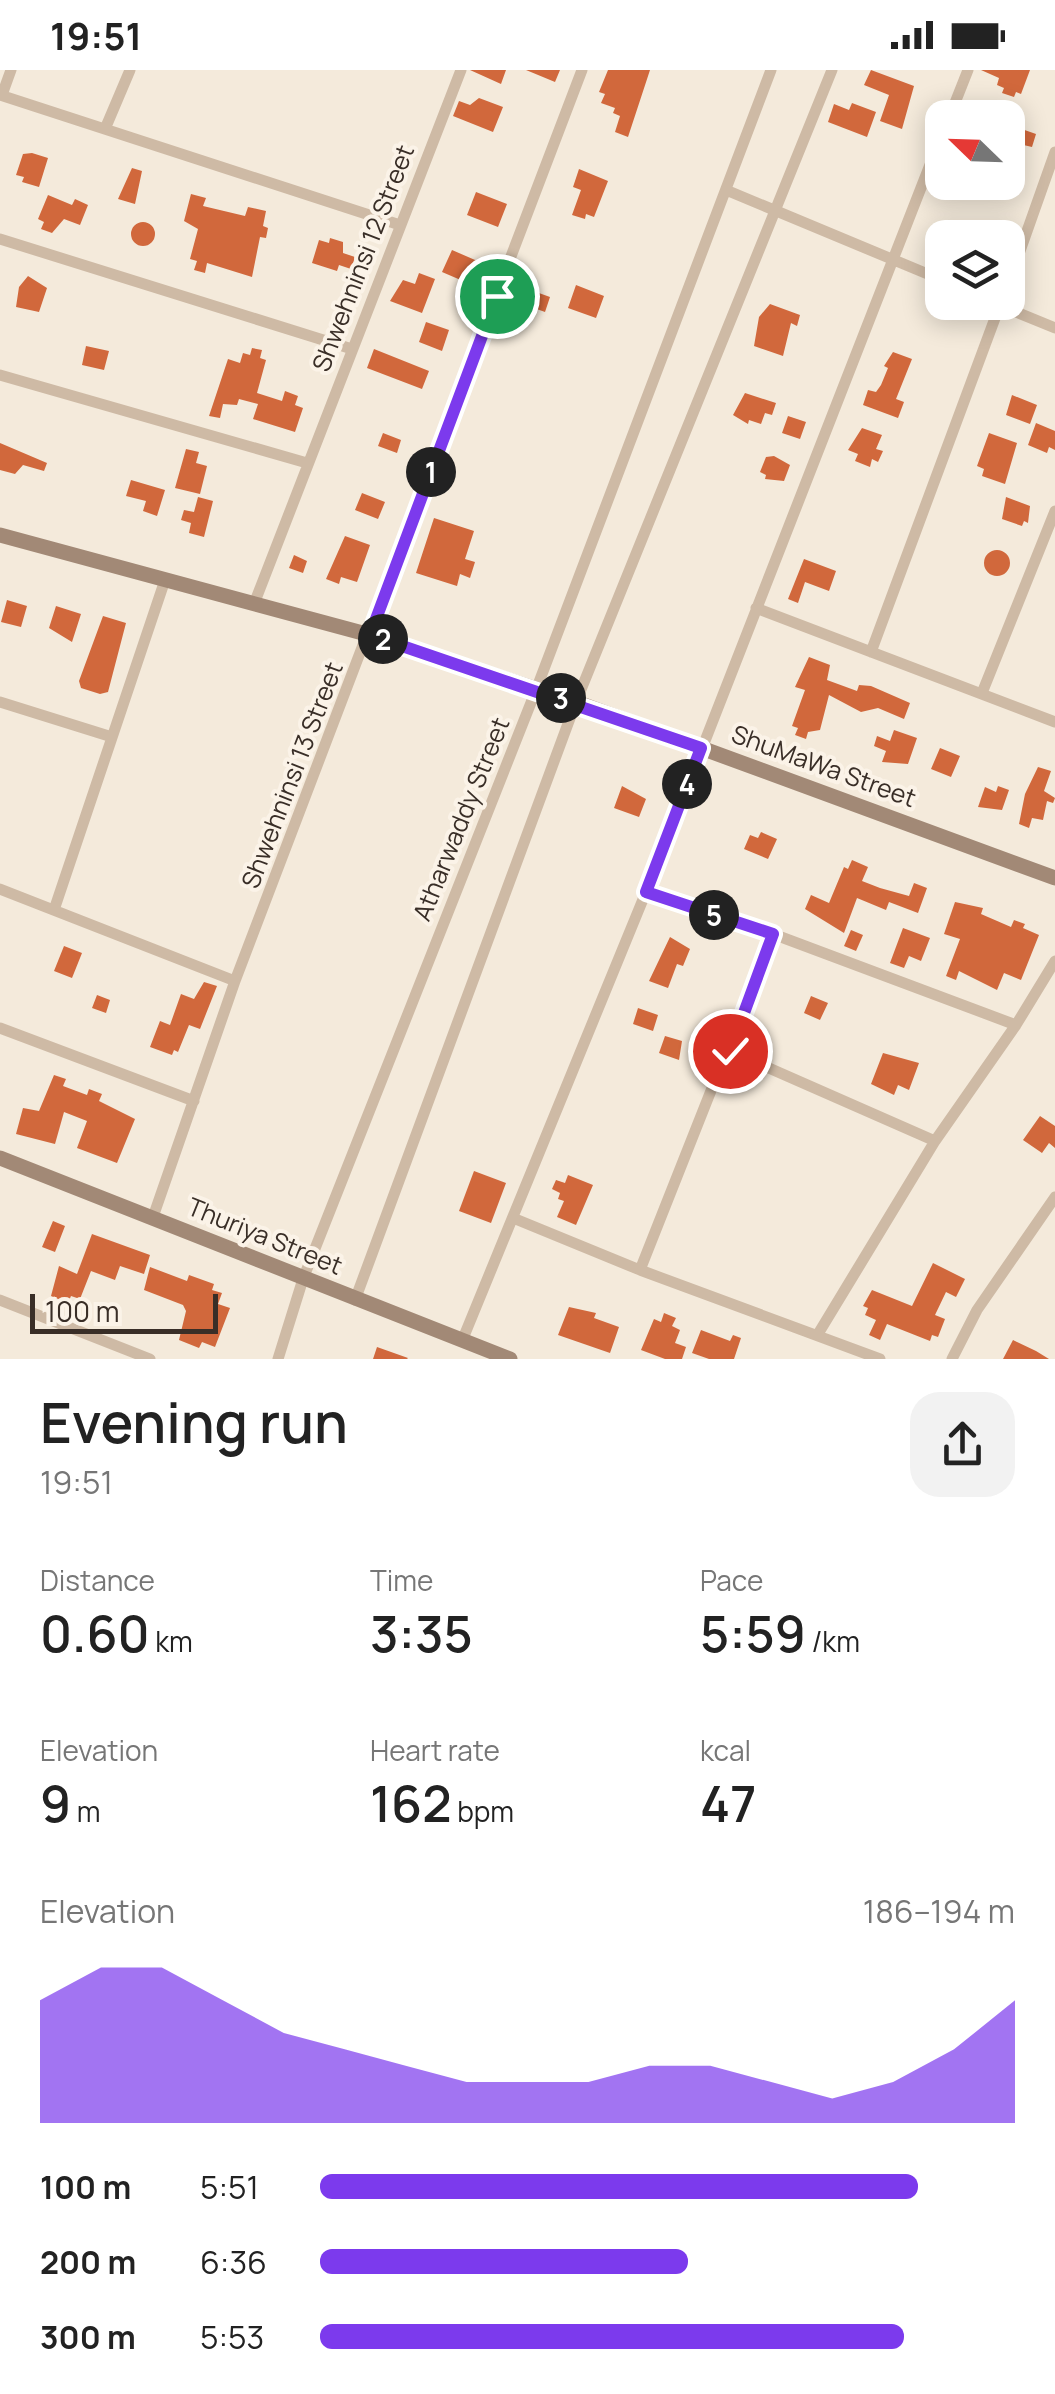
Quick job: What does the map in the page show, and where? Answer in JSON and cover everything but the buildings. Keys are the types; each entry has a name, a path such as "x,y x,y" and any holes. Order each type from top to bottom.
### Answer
{"street":[{"path":"11,70 1,95 400,225"},
{"path":"106,129 130,70"},
{"name":"Shwehninsi 12 Street","path":"254,604 461,70"},
{"name":"Shwehninsi 13 Street","path":"153,1217 235,980 370,635 582,70"},
{"path":"754,70 770,73"},
{"path":"355,1300 576,702 832,70"},
{"path":"956,100 968,70"},
{"name":"Atharwaddy Street","path":"278,1359 303,1279 536,690 770,73"},
{"path":"1025,241 1051,174 1055,152"},
{"path":"462,1342 646,892 925,178"},
{"path":"726,190 925,272"},
{"path":"0,240 352,349"},
{"path":"1025,315 1055,328"},
{"path":"871,652 992,320"},
{"path":"0,375 307,463"},
{"path":"982,693 1055,511"},
{"name":"ShuMaWa Street","path":"0,536 370,635 576,702 1055,878"},
{"path":"54,910 166,580"},
{"path":"756,608 1055,722"},
{"path":"0,702 112,737"},
{"path":"0,889 235,980"},
{"path":"646,892 773,934 1016,1024"},
{"path":"640,1270 730,1051 773,934"},
{"path":"818,1334 936,1141 1055,961"},
{"path":"0,1028 194,1101"},
{"path":"730,1051 936,1141"},
{"name":"Thuriya Street","path":"0,1158 510,1359"},
{"path":"952,1359 977,1310 1055,1197"},
{"path":"513,1218 880,1359"},
{"path":"0,1300 150,1359"}],"route":[{"path":"497,296 370,635 576,702 701,748 646,892 773,934 730,1051"}]}
